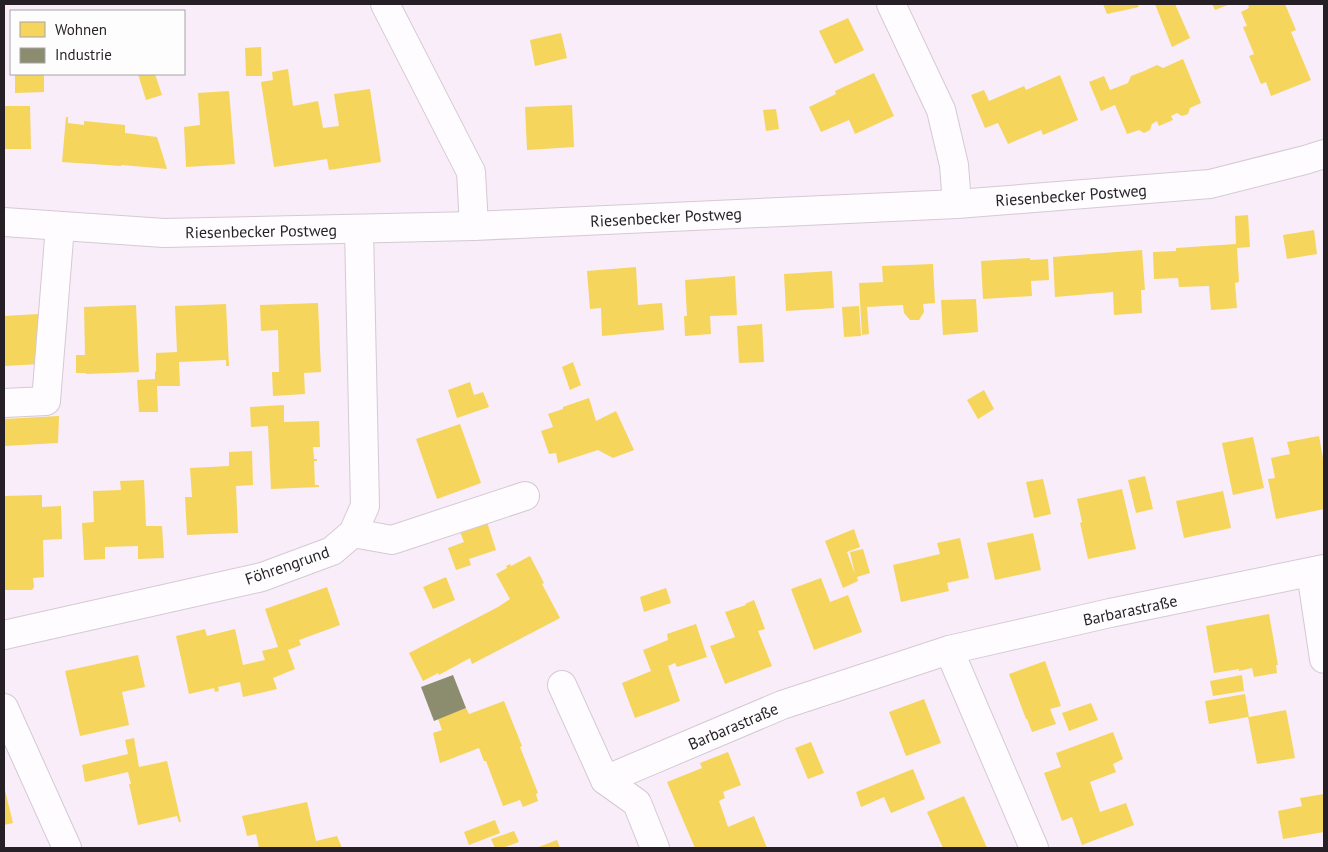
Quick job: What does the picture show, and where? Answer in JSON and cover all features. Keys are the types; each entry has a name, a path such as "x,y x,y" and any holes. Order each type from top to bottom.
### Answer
{"street":[{"path":"385,4 470,172 474,226"},
{"path":"891,4 941,110 954,165 957,204"},
{"name":"Riesenbecker Postweg","path":"4,222 164,233 474,226 957,204 1210,184 1324,154"},
{"path":"4,403 46,401 60,226"},
{"name":"Föhrengrund","path":"4,635 262,577 332,551 353,534 365,506 359,228"},
{"path":"353,534 392,540 525,496"},
{"name":"Barbarastraße","path":"605,780 782,705 949,650 1110,613 1318,570 1324,659"},
{"path":"949,650 1034,848"},
{"path":"562,685 605,780 637,803 655,848"},
{"path":"4,708 67,848"}],"building: Wohnen":[{"path":"1103,4 1137,4 1139,7 1107,14"},
{"path":"1155,4 1175,4 1190,38 1172,47"},
{"path":"1212,4 1230,4 1215,10"},
{"path":"1248,4 1285,4 1296,30 1291,32 1311,80 1271,96 1266,82 1261,84 1249,56 1254,54 1243,27 1247,26 1241,12 1249,8"},
{"path":"848,18 864,50 835,64 819,31"},
{"path":"561,33 567,58 535,66 530,40"},
{"path":"261,47 262,76 246,76 245,48"},
{"path":"1183,59 1201,103 1190,108 1188,114 1182,116 1177,113 1171,116 1173,120 1159,126 1157,121 1152,124 1150,130 1144,133 1139,130 1127,134 1115,105 1101,111 1089,82 1104,76 1110,90 1128,83 1131,76 1157,65 1163,68"},
{"path":"288,69 293,106 318,101 323,128 339,126 334,94 370,89 381,162 329,170 327,159 274,167 261,82 273,80 272,72"},
{"path":"874,73 894,116 855,134 849,120 821,132 809,107 836,94 835,91"},
{"path":"15,75 44,75 44,92 15,93"},
{"path":"138,75 155,75 162,95 146,100"},
{"path":"1060,75 1078,120 1043,135 1041,130 1008,144 998,123 985,128 971,95 984,90 989,101 1024,86 1026,90"},
{"path":"229,91 235,164 186,167 184,127 200,125 198,93"},
{"path":"572,105 574,147 527,150 525,107"},
{"path":"4,106 30,106 31,149 4,149"},
{"path":"776,109 779,129 766,131 763,110"},
{"path":"66,117 68,117 68,123 84,125 84,121 125,125 125,133 157,137 167,169 62,162"},
{"path":"1248,215 1250,247 1237,248 1239,282 1235,283 1237,308 1211,310 1209,286 1179,287 1178,278 1154,279 1153,252 1176,251 1176,248 1236,244 1235,216"},
{"path":"1314,230 1317,254 1287,259 1283,235"},
{"path":"1142,250 1145,290 1141,290 1142,313 1114,315 1113,292 1055,297 1053,257"},
{"path":"1030,258 1030,260 1048,259 1049,280 1031,281 1032,296 983,299 981,261"},
{"path":"933,264 935,303 923,304 924,312 919,320 910,320 904,313 903,305 867,307 869,334 862,335 859,283 883,282 882,266"},
{"path":"636,267 638,305 662,303 664,330 602,336 601,308 590,309 587,271"},
{"path":"832,271 834,308 786,311 784,274"},
{"path":"735,276 737,315 710,316 711,334 685,336 684,316 687,316 685,280"},
{"path":"976,299 978,332 943,335 941,300"},
{"path":"318,303 321,372 304,373 305,394 273,396 272,372 279,372 278,330 261,331 260,305"},
{"path":"226,304 229,366 226,366 226,360 179,362 180,386 157,386 158,412 139,412 137,380 155,379 156,353 177,352 175,306"},
{"path":"136,305 139,372 76,373 76,355 85,355 84,307"},
{"path":"859,306 861,336 844,337 842,307"},
{"path":"38,314 40,364 4,366 4,316"},
{"path":"762,324 764,362 739,363 737,326"},
{"path":"573,362 581,385 570,390 562,367"},
{"path":"470,382 474,395 483,392 489,407 457,418 448,390"},
{"path":"984,390 994,409 978,419 967,400"},
{"path":"589,398 596,421 616,411 634,450 613,458 598,450 558,463 556,453 549,454 541,431 553,427 548,414"},
{"path":"284,405 284,422 319,421 320,447 313,447 314,459 317,459 317,461 314,461 315,485 319,485 319,487 271,489 268,426 251,427 250,407"},
{"path":"59,416 58,443 4,446 4,419"},
{"path":"460,424 481,483 437,499 416,439"},
{"path":"1319,436 1324,464 1324,509 1276,519 1268,479 1275,478 1271,458 1290,454 1287,442"},
{"path":"1253,437 1264,488 1233,495 1222,443"},
{"path":"252,451 253,485 236,486 238,533 187,535 185,497 192,497 190,468 229,466 229,452"},
{"path":"1145,476 1153,509 1136,513 1128,480"},
{"path":"1043,479 1051,514 1034,518 1026,482"},
{"path":"144,480 146,526 162,526 164,558 138,559 138,546 105,547 105,559 84,560 82,523 94,522 93,491 121,490 120,481"},
{"path":"1122,489 1136,549 1088,559 1077,499"},
{"path":"1223,491 1231,528 1184,538 1176,501"},
{"path":"42,495 42,507 61,506 62,539 43,540 44,577 33,578 34,587 32,590 4,590 4,496"},
{"path":"487,522 496,550 469,559 471,565 456,570 448,548 464,542 460,532"},
{"path":"854,529 860,547 847,552 855,574 850,552 863,549 870,573 857,577 858,581 843,588 825,541"},
{"path":"1033,533 1041,570 995,580 987,543"},
{"path":"960,538 969,578 947,583 949,591 901,602 893,565 940,554 937,543"},
{"path":"530,556 560,618 472,664 470,658 439,675 438,673 423,681 409,653 510,599 496,574 507,568 506,566 510,564 511,566"},
{"path":"446,577 455,600 433,609 423,587"},
{"path":"821,578 830,602 848,595 862,632 814,650 791,589"},
{"path":"327,587 340,625 299,640 301,645 288,650 295,669 273,678 277,689 243,697 240,682 218,687 219,691 215,692 214,688 189,694 176,636 205,629 207,636 235,629 243,665 265,660 262,651 278,647 265,609"},
{"path":"666,588 671,603 644,612 640,597"},
{"path":"754,600 765,629 758,631 772,666 725,684 710,646 735,637 725,612 746,605"},
{"path":"1269,614 1278,665 1276,665 1277,673 1254,677 1252,668 1214,673 1206,626"},
{"path":"696,624 707,657 677,667 675,663 668,666 680,701 635,718 622,683 651,671 643,650 668,640 667,634"},
{"path":"138,655 145,687 122,692 129,725 80,736 65,671"},
{"path":"1045,661 1061,706 1050,709 1056,724 1032,732 1009,674"},
{"path":"1242,675 1244,691 1213,696 1210,681"},
{"path":"1245,694 1249,717 1286,710 1295,758 1257,764 1248,717 1209,724 1205,701"},
{"path":"924,699 941,743 906,756 889,712"},
{"path":"504,701 538,793 536,794 538,801 523,807 520,800 503,806 479,748 440,763 433,733 442,730 438,719 466,708 469,714"},
{"path":"1091,703 1098,720 1069,731 1062,713"},
{"path":"1113,732 1123,759 1113,764 1116,772 1090,782 1100,812 1126,803 1134,825 1082,845 1072,817 1062,821 1044,773 1061,767 1056,753"},
{"path":"134,738 139,767 167,761 181,822 179,822 177,816 138,825 128,772 85,782 82,765 128,754 125,740"},
{"path":"811,742 824,773 808,779 795,748"},
{"path":"728,752 741,785 723,792 725,798 719,801 728,827 754,816 767,848 695,848 667,782 702,768 700,763"},
{"path":"913,769 925,799 891,813 884,797 861,807 856,792"},
{"path":"4,786 13,823 4,825"},
{"path":"1324,794 1324,832 1283,839 1278,811 1302,806 1300,798"},
{"path":"964,796 987,848 943,848 927,812"},
{"path":"307,802 316,841 337,836 342,848 259,848 256,834 247,836 242,816"},
{"path":"495,820 500,833 469,845 464,832"},
{"path":"514,831 519,842 502,848 495,848 491,839"},
{"path":"557,840 560,848 536,848"}],"building: Industrie":[{"path":"453,675 466,708 434,721 421,687"}]}
